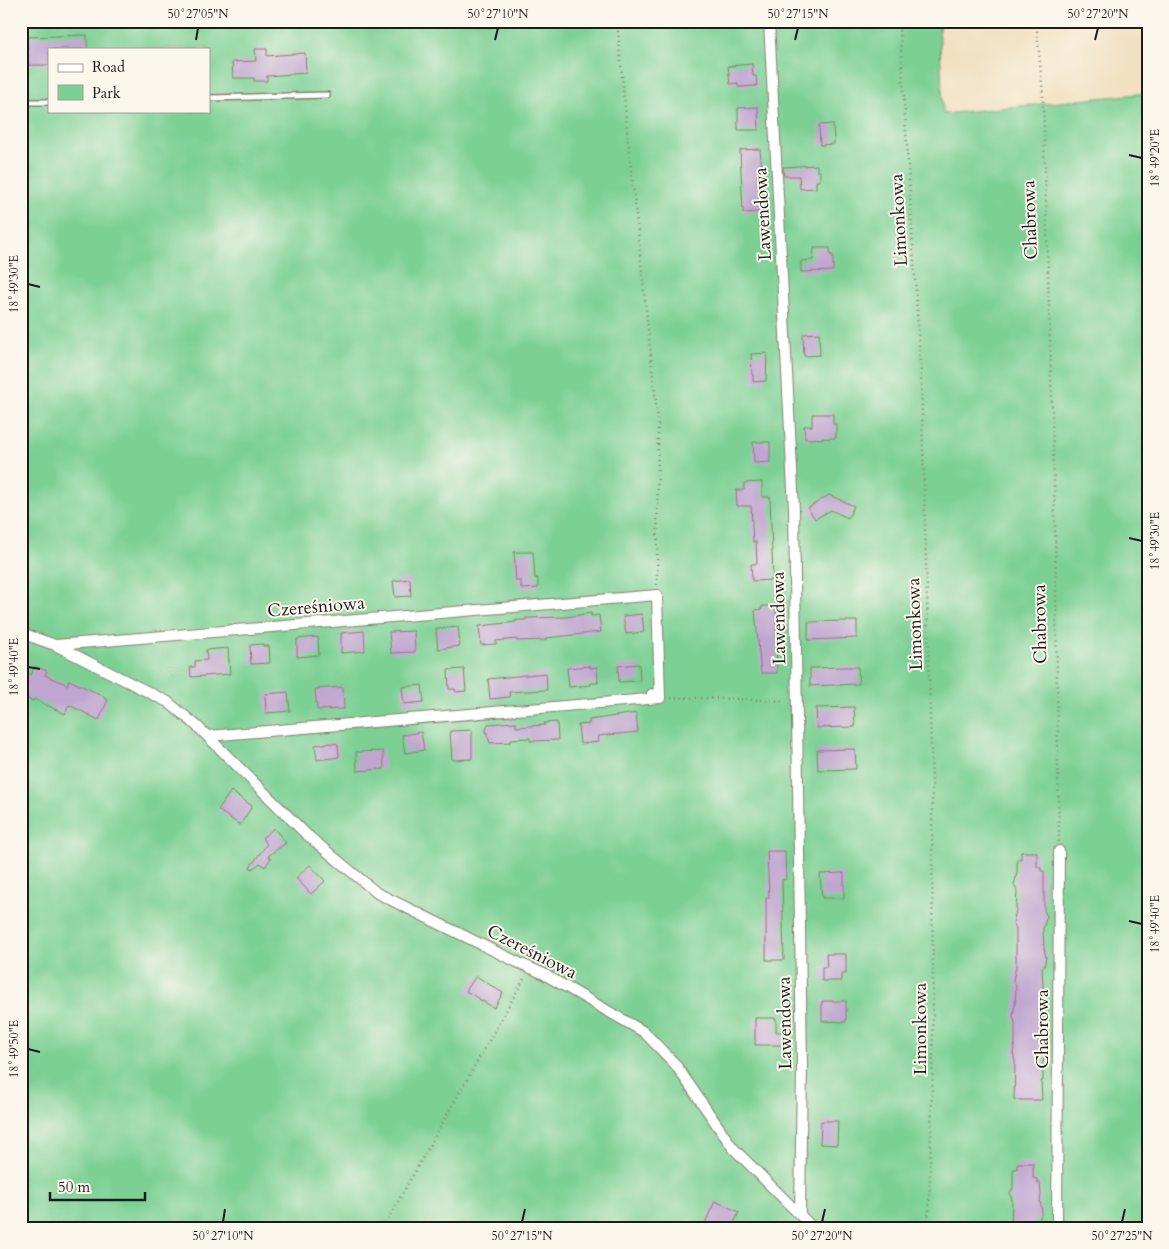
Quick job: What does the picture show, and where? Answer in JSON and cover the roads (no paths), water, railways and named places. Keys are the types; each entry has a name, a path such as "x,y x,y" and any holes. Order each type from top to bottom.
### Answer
{"street":[{"name":"Lawendowa","path":"769,21 794,509 802,1065 800,1214"},
{"name":"Czereśniowa","path":"55,645 657,595 656,696 208,736"},
{"name":"Czereśniowa","path":"21,633 55,645 168,702 208,736 306,834 377,893 542,973 644,1032 675,1064 733,1148 813,1228"},
{"name":"Chabrowa","path":"1057,1228 1059,851"}],"lane":[{"path":"210,98 327,95"},
{"path":"21,102 48,102"}]}
